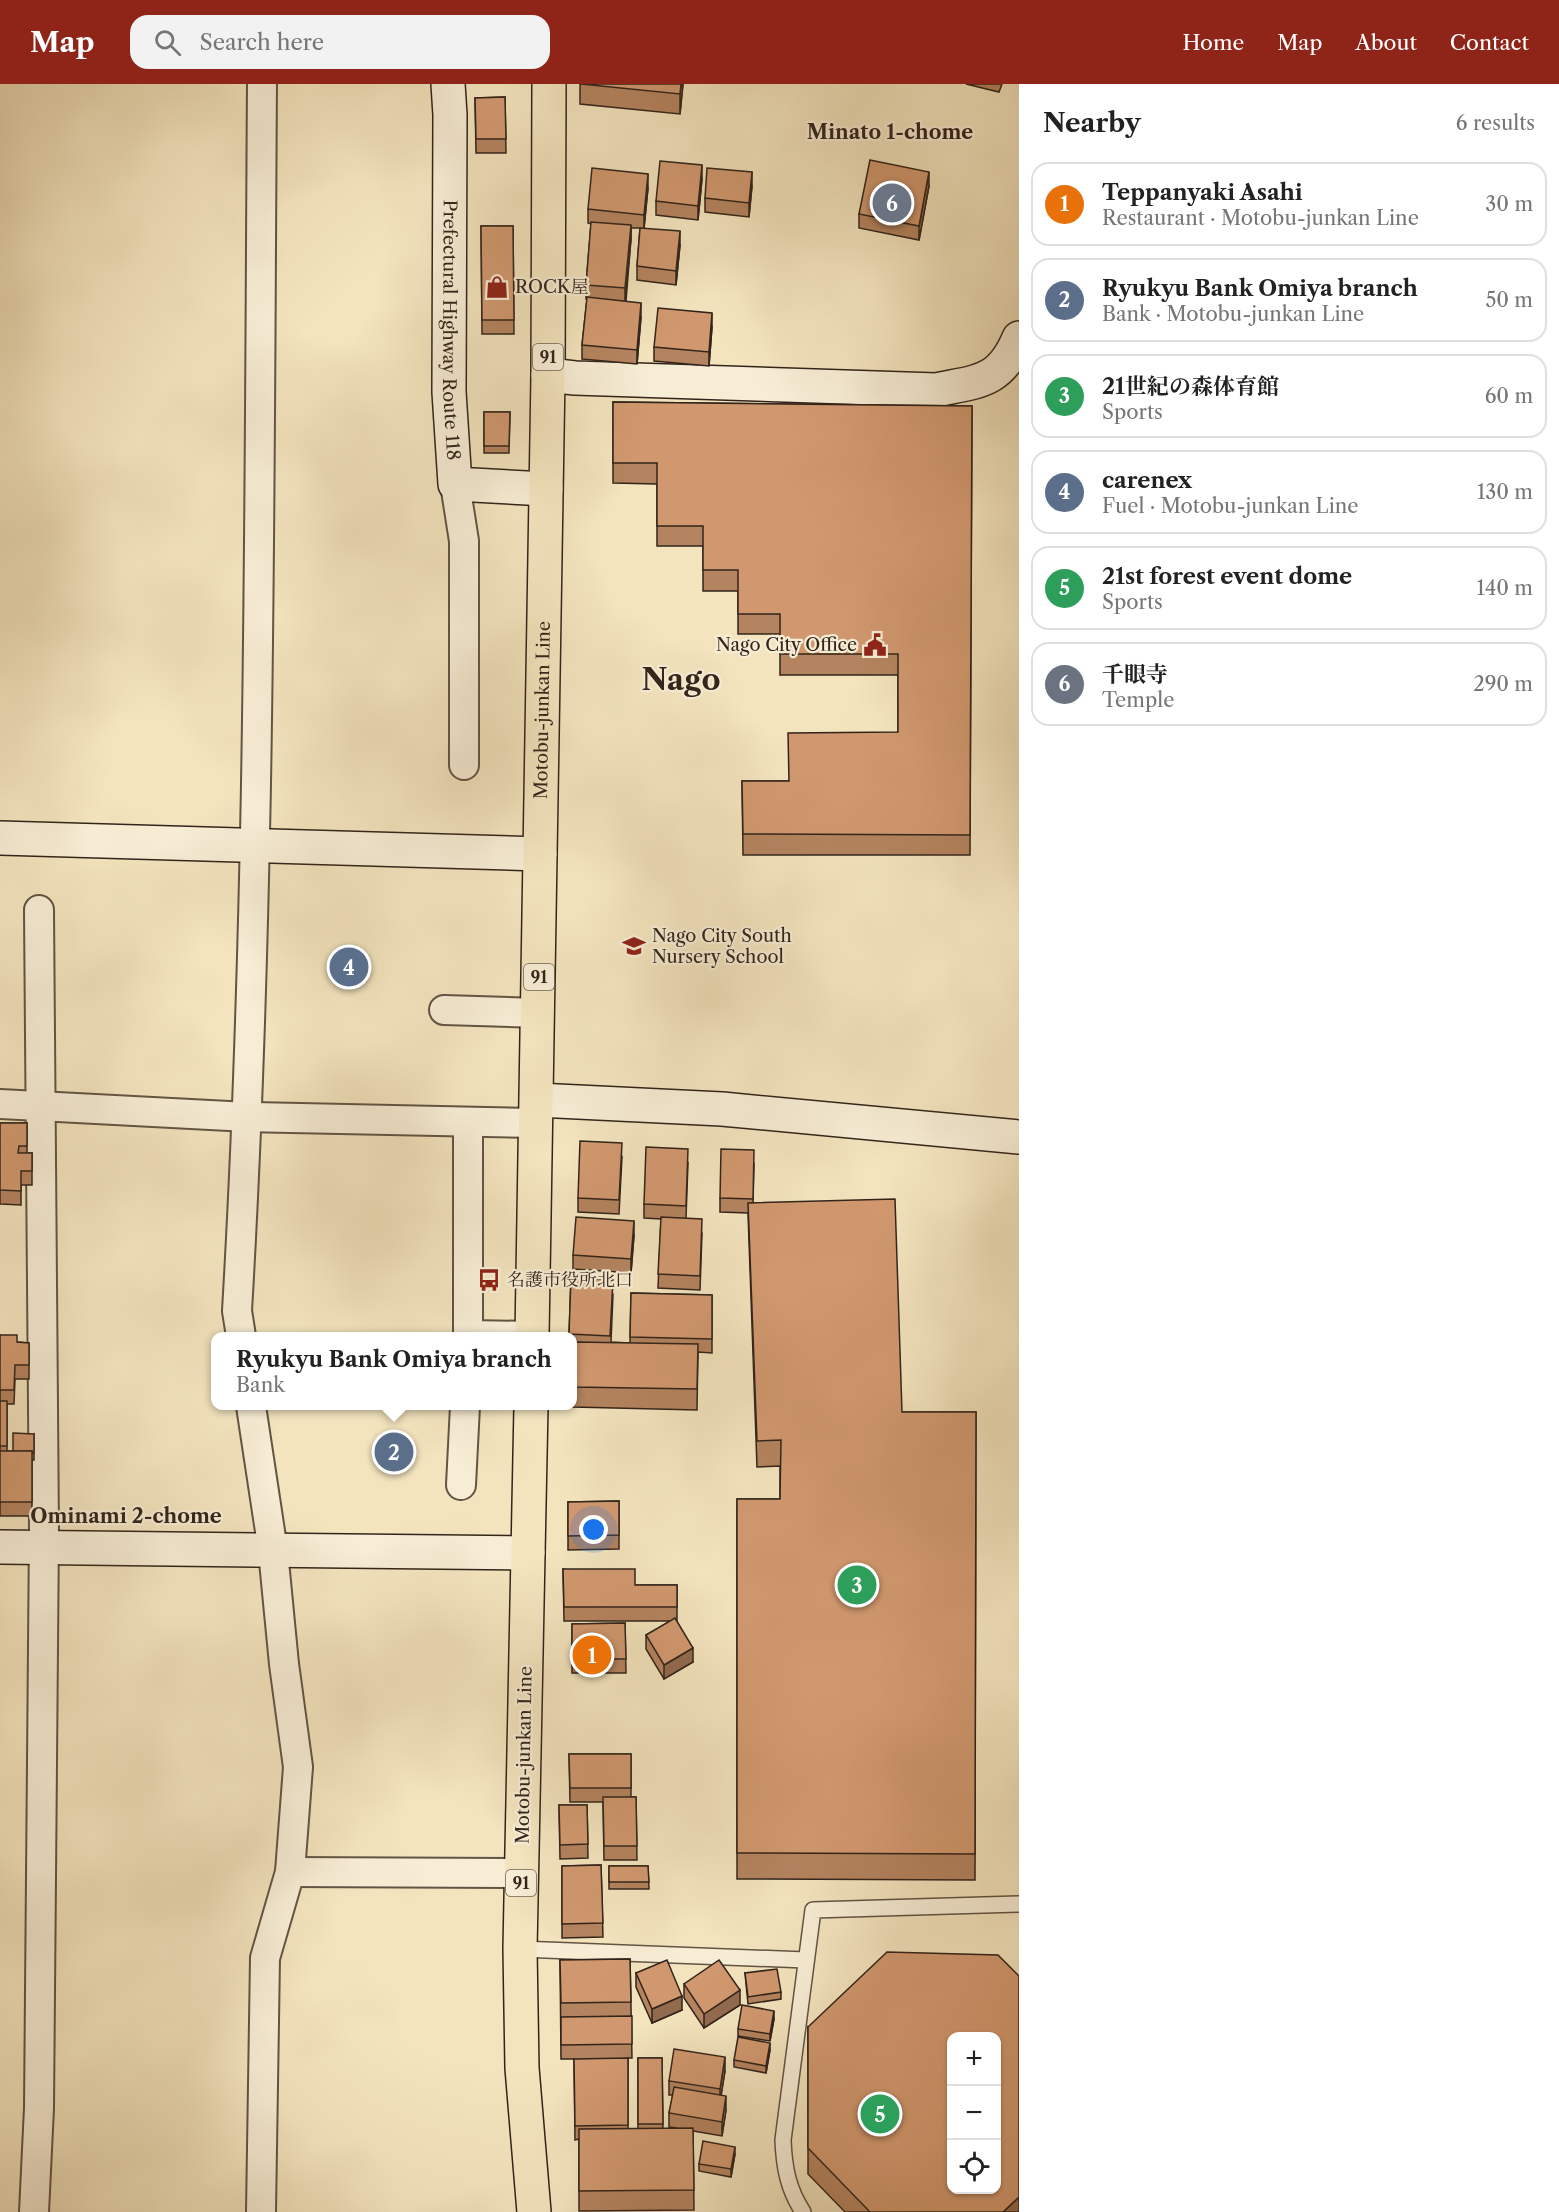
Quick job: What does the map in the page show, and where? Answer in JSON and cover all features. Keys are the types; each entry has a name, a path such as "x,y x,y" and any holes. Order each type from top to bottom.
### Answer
{"main road":[{"name":"Motobu-junkan Line","path":"532,1332 548,375 549,84"},
{"name":"Motobu-junkan Line","path":"531,1410 520,1949 522,2068 534,2212"}],"street":[{"path":"240,1332 237,1311 248,1117 256,848 262,84"},
{"name":"Prefectural Highway Route 118","path":"448,84 450,115 449,392 455,484 546,489"},
{"path":"548,375 575,378 936,390 986,379 1010,360 1019,338"},
{"path":"455,484 464,541 464,765"},
{"path":"0,838 256,848 540,854"},
{"path":"34,2212 39,2108 44,1548 39,910"},
{"path":"444,1010 538,1013"},
{"path":"0,1104 248,1117 468,1122 537,1112 723,1109 1019,1137"},
{"path":"468,1122 469,1332"},
{"path":"252,1410 273,1551 284,1664 298,1767 290,1872 265,1958 261,2212"},
{"path":"461,1485 465,1410"},
{"path":"0,1547 528,1553"},
{"path":"290,1872 522,1874"}],"lane":[{"path":"803,2212 793,2198 784,2168 783,2140 813,1910 1019,1904"},
{"path":"520,1949 806,1960"}],"building":[{"path":"581,84 681,84 680,94"},
{"path":"505,97 506,139 476,139 475,98"},
{"path":"870,160 929,172 919,226 859,214"},
{"path":"660,161 702,165 698,206 656,201"},
{"path":"592,168 648,174 644,215 588,209"},
{"path":"707,168 752,172 749,203 705,198"},
{"path":"591,222 631,225 625,288 586,285"},
{"name":"ROCK屋","path":"481,226 513,226 514,320 482,320"},
{"path":"640,228 680,231 676,271 637,266"},
{"path":"587,297 641,303 637,350 582,345"},
{"path":"658,308 712,313 709,352 654,347"},
{"name":"Nago City Office","path":"613,402 972,406 970,835 743,834 742,781 789,781 788,733 898,732 898,654 780,654 780,614 738,614 738,570 703,570 703,526 657,526 657,463 613,463"},
{"path":"484,412 510,412 509,446 484,446"},
{"path":"0,1123 27,1123 27,1146 19,1146 18,1153 32,1153 32,1171 21,1171 21,1191 0,1190"},
{"path":"580,1141 622,1143 619,1200 578,1198"},
{"path":"646,1147 688,1149 686,1206 644,1204"},
{"path":"721,1149 754,1150 753,1199 720,1198"},
{"path":"895,1199 902,1412 976,1412 975,1854 737,1853 737,1499 780,1499 781,1440 757,1441 748,1203"},
{"path":"576,1217 634,1221 631,1259 573,1255"},
{"path":"661,1217 702,1219 700,1276 658,1274"},
{"path":"571,1277 613,1280 610,1336 569,1332"},
{"path":"631,1293 712,1295 712,1339 630,1337"},
{"path":"0,1335 17,1335 17,1342 29,1343 29,1365 15,1365 14,1390 0,1390"},
{"path":"577,1342 698,1344 697,1389 577,1387"},
{"path":"0,1401 7,1401 7,1446 0,1446"},
{"path":"13,1433 34,1434 34,1453 32,1451 13,1451"},
{"path":"0,1451 32,1451 32,1502 0,1502"},
{"path":"619,1501 619,1535 568,1536 568,1502"},
{"path":"563,1569 635,1569 635,1585 677,1585 677,1607 564,1607"},
{"path":"675,1618 693,1648 664,1665 646,1635"},
{"path":"625,1623 626,1659 572,1659 572,1624"},
{"path":"569,1754 631,1754 631,1788 570,1788"},
{"path":"603,1797 636,1797 637,1846 604,1846"},
{"path":"559,1805 587,1805 588,1844 560,1845"},
{"path":"601,1865 603,1923 562,1924 562,1866"},
{"path":"609,1866 648,1866 649,1882 609,1882"},
{"path":"887,1952 998,1955 1019,1976 1019,2197 1003,2212 870,2212 808,2148 808,2027"},
{"path":"630,1959 631,2002 561,2003 560,1960"},
{"path":"667,1960 682,1996 652,2009 636,1973"},
{"path":"719,1960 740,1990 704,2014 684,1984"},
{"path":"777,1969 781,1992 748,1997 745,1973"},
{"path":"742,2005 774,2011 770,2034 738,2029"},
{"path":"632,2016 632,2044 561,2045 561,2017"},
{"path":"738,2037 770,2043 766,2066 734,2060"},
{"path":"674,2049 725,2057 720,2089 669,2081"},
{"path":"628,2058 628,2125 575,2126 574,2059"},
{"path":"638,2058 662,2058 663,2124 638,2124"},
{"path":"674,2087 726,2096 722,2122 669,2113"},
{"path":"693,2128 694,2190 579,2191 579,2129"},
{"path":"703,2141 735,2147 731,2169 699,2164"}],"place":[{"name":"千眼寺","path":"892,203"},
{"name":"ROCK屋","path":"497,287"},
{"name":"Nago City Office","path":"875,645"},
{"name":"Nago City South Nursery School","path":"634,946"},
{"name":"carenex","path":"349,967"},
{"name":"名護市役所北口","path":"489,1280"},
{"name":"Ryukyu Bank Omiya branch","path":"394,1452"},
{"name":"21世紀の森体育館","path":"857,1585"},
{"name":"Teppanyaki Asahi","path":"592,1655"},
{"name":"21st forest event dome","path":"880,2114"}],"district":[{"name":"Minato 1-chome","path":"890,132"},
{"name":"Nago","path":"681,680"},
{"name":"Ominami 2-chome","path":"126,1516"}]}
